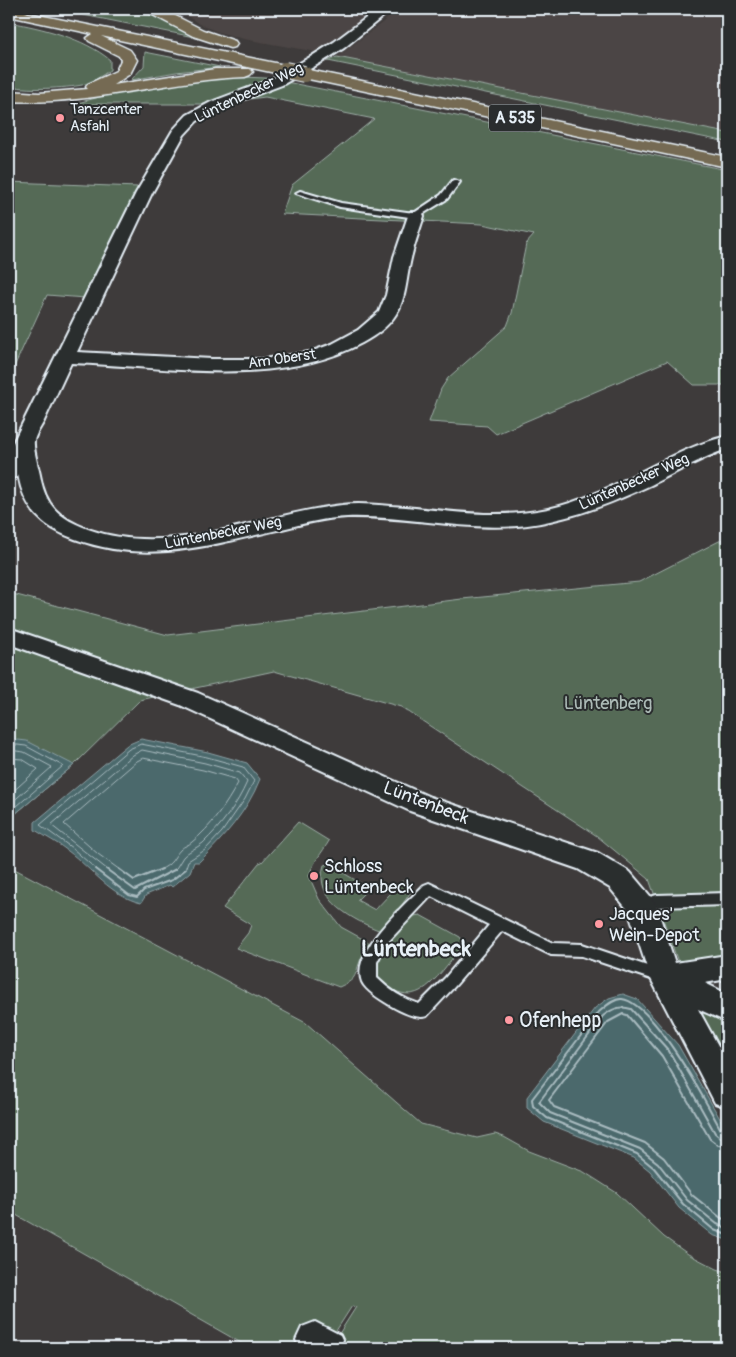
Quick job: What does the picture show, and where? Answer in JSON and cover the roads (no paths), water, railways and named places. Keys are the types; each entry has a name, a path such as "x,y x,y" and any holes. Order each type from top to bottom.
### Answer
{"main road":[{"path":"9,12 22,9"},
{"path":"152,9 187,28 219,41 300,69"},
{"name":"A 535","path":"9,12 46,16 300,69 727,162"},
{"path":"9,90 41,94 65,93 107,83 128,68 129,60 125,53 46,16"},
{"path":"9,96 32,99 75,96 208,74 300,69"},
{"name":"A 535","path":"300,69 727,152"}],"street":[{"name":"Lüntenbecker Weg","path":"386,9 339,45 317,59 277,82 216,106 192,118 182,128 144,193 63,356 24,441 35,498 46,513 63,526 96,539 131,546 162,546 194,542 306,516 346,510 489,520 522,519 552,515 579,507 727,442"},
{"name":"Am Oberst","path":"63,356 230,366 259,365 286,362 320,354 351,342 372,328 387,313 395,294 402,262 416,216"},
{"path":"9,472 24,441"},
{"name":"Lüntenbeck","path":"9,636 189,699 420,804 588,861 620,880 641,905 665,977 727,1093"},
{"path":"665,977 727,967"},
{"path":"665,977 727,1009"}],"lane":[{"path":"300,193 348,207 416,216 444,197 456,182"},
{"path":"500,923 450,982 422,1011 401,1005 381,993 369,980 369,962 381,940 429,889 500,923 551,949 582,950 665,977"},
{"path":"641,905 657,901 727,900"}],"water":[{"path":"9,739 27,741 74,765 9,819"},
{"path":"141,739 208,752 247,763 260,779 255,791 234,824 199,862 194,862 190,872 172,887 170,885 146,895 141,903 111,888 68,851 35,830 35,822 127,745"},
{"path":"623,994 637,999 678,1045 727,1131 727,1240 712,1235 679,1208 650,1171 634,1158 544,1122 527,1108 527,1097 595,1008 609,998"}],"place":[{"name":"Tanzcenter Asfahl","path":"60,118"},
{"name":"Schloss Lüntenbeck","path":"314,876"},
{"name":"Jacques' Wein-Depot","path":"599,924"},
{"name":"Ofenhepp","path":"509,1020"}],"district":[{"name":"Lüntenbeck","path":"416,949"}],"park label":[{"name":"Lüntenberg","path":"608,703"}]}
